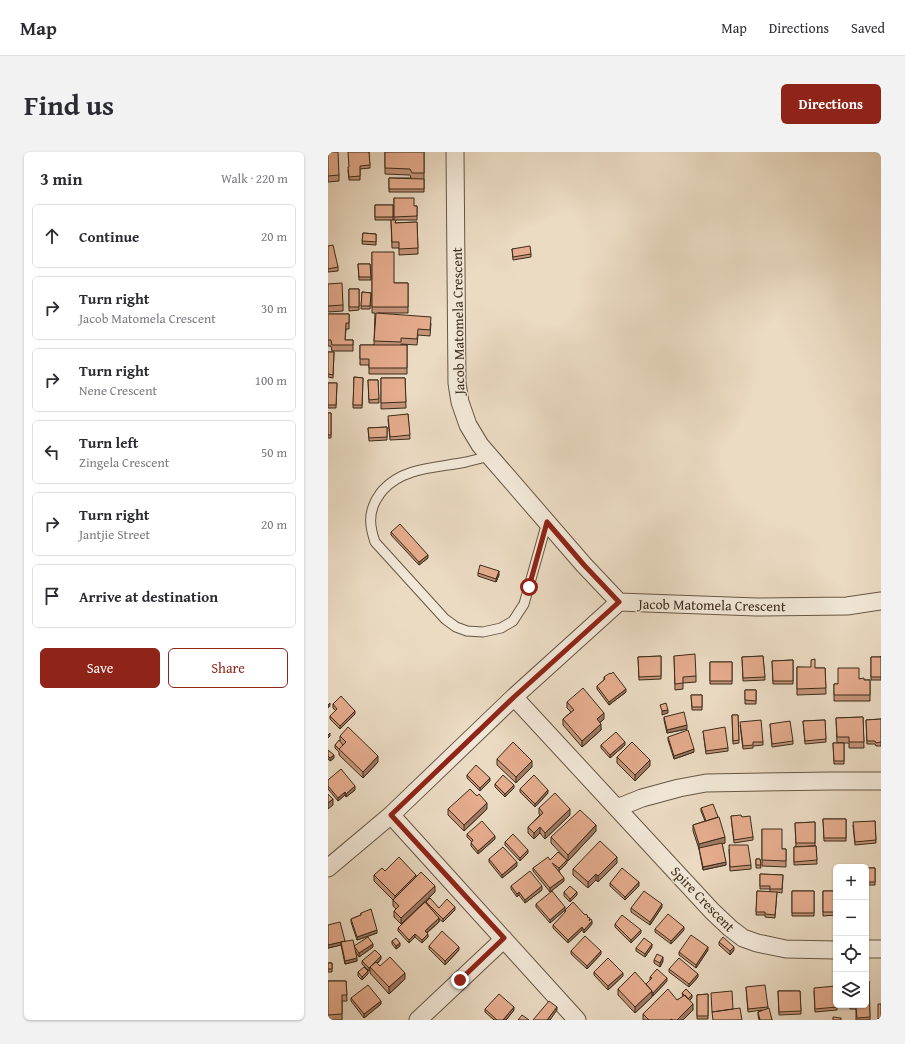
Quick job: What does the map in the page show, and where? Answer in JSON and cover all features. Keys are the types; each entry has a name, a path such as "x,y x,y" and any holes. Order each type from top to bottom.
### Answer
{"street":[{"name":"Jacob Matomela Crescent","path":"456,152 457,383 460,402 468,425 480,445 584,565 619,602 756,607 847,606 881,601"},
{"path":"328,868 391,815 514,697 619,602"},
{"name":"Spire Crescent","path":"514,697 712,911 730,928 743,938 757,944 786,949 833,950"},
{"path":"617,808 642,798 679,788 706,783 881,781"},
{"path":"391,815 577,1020"},
{"path":"418,1020 504,938"},
{"path":"869,950 881,949"}],"lane":[{"path":"490,456 467,462 429,468 406,474 392,481 382,491 374,506 370,519 371,531 376,542 445,619 456,627 483,632 501,628 513,621 524,604 547,522"}],"building":[{"path":"328,152 338,152 339,175 328,176"},
{"path":"348,152 369,152 370,165 360,166 360,176 349,177"},
{"path":"385,152 424,152 424,173 412,173 410,169 385,168"},
{"path":"389,178 424,179 424,189 389,189"},
{"path":"394,198 414,198 414,206 417,206 417,216 394,217"},
{"path":"375,205 393,205 393,217 375,217"},
{"path":"391,220 396,220 395,223 417,222 418,248 399,249 399,242 392,242"},
{"path":"363,233 376,234 376,242 362,241"},
{"path":"333,245 338,267 328,269 328,246"},
{"path":"530,246 531,254 513,257 512,249"},
{"path":"372,252 394,252 394,283 408,283 408,307 372,307"},
{"path":"358,264 370,264 371,277 359,277"},
{"path":"342,283 343,305 328,306 328,284"},
{"path":"349,289 359,289 359,307 349,307"},
{"path":"362,292 371,293 370,306 361,306"},
{"path":"376,313 431,317 430,330 418,329 417,339 401,338 401,342 374,341"},
{"path":"328,314 349,314 349,323 346,323 345,340 353,340 353,345 332,345 331,340 328,340"},
{"path":"360,345 407,345 407,368 369,368 369,359 360,359"},
{"path":"328,352 334,352 333,375 328,374"},
{"path":"354,377 363,378 362,405 353,405"},
{"path":"381,378 405,378 406,402 381,403"},
{"path":"368,380 378,380 379,399 369,400"},
{"path":"328,383 337,383 336,405 328,405"},
{"path":"328,413 331,413 331,435 328,435"},
{"path":"408,414 410,435 390,437 388,416"},
{"path":"387,427 387,437 369,438 368,428"},
{"path":"400,524 428,555 419,562 391,532"},
{"path":"480,565 499,571 496,579 478,573"},
{"path":"695,654 696,676 683,677 683,683 675,684 674,656"},
{"path":"661,656 661,676 639,677 638,657"},
{"path":"763,656 765,677 743,678 742,657"},
{"path":"871,657 881,657 881,677 871,677"},
{"path":"815,659 815,668 825,668 826,688 797,689 797,667 811,667 811,660"},
{"path":"793,660 793,681 773,681 772,661"},
{"path":"710,662 732,662 732,681 710,681"},
{"path":"838,668 859,668 859,679 864,678 864,680 870,680 870,695 834,695 834,684 838,684"},
{"path":"613,672 626,689 609,702 597,686 605,679 604,677"},
{"path":"583,688 604,713 597,719 601,724 582,741 563,719 574,710 567,702"},
{"path":"745,690 756,690 756,701 745,700"},
{"path":"691,695 702,695 702,707 692,707"},
{"path":"341,696 355,711 340,726 330,716 337,709 333,704"},
{"path":"666,703 668,710 662,711 660,705"},
{"path":"684,712 687,725 667,730 664,717"},
{"path":"732,715 738,715 739,740 733,741"},
{"path":"863,717 864,742 849,742 849,737 837,737 836,718"},
{"path":"881,719 881,742 876,743 875,741 867,741 866,720"},
{"path":"761,720 763,742 753,742 753,745 743,746 740,722"},
{"path":"825,720 826,739 805,741 803,721"},
{"path":"790,721 793,741 772,744 770,724"},
{"path":"348,727 378,756 363,772 339,749 346,742 340,736"},
{"path":"725,727 728,748 706,751 703,731"},
{"path":"688,730 694,749 674,756 668,737"},
{"path":"616,732 625,742 610,755 601,745"},
{"path":"339,740 343,745 339,749 335,745"},
{"path":"513,742 532,761 516,777 497,759"},
{"path":"632,742 650,760 635,775 617,757"},
{"path":"833,743 844,743 844,761 834,761"},
{"path":"328,750 334,755 330,758 328,756"},
{"path":"476,765 490,778 480,788 467,775"},
{"path":"341,769 355,786 346,794 345,792 338,798 328,786 328,780"},
{"path":"503,775 514,785 505,794 495,784"},
{"path":"534,775 548,790 535,804 520,789"},
{"path":"470,789 477,796 479,794 487,803 464,825 448,809"},
{"path":"555,793 570,809 545,833 540,827 534,833 528,827 543,813 539,808"},
{"path":"328,794 333,799 328,803"},
{"path":"713,804 718,817 706,821 701,808"},
{"path":"580,810 596,825 568,855 551,837"},
{"path":"741,815 742,817 750,816 753,837 734,840 731,816"},
{"path":"719,817 725,837 699,844 693,825"},
{"path":"823,819 846,819 846,838 824,838"},
{"path":"482,821 495,836 478,851 471,843 473,840 467,834"},
{"path":"875,821 876,840 855,842 853,822"},
{"path":"815,822 815,843 796,843 795,823"},
{"path":"762,829 782,829 782,849 786,849 786,861 762,860"},
{"path":"513,834 528,850 520,858 505,842"},
{"path":"600,841 617,857 598,876 596,874 588,882 573,869"},
{"path":"722,843 726,862 703,867 699,848"},
{"path":"729,845 748,845 751,865 730,867"},
{"path":"816,846 817,860 794,862 794,847"},
{"path":"503,847 517,862 502,875 489,859"},
{"path":"558,852 567,860 559,868 552,863 564,878 550,888 533,868 548,857 550,860"},
{"path":"399,857 416,875 395,896 374,875 382,868 385,871"},
{"path":"756,859 760,859 761,865 756,865"},
{"path":"622,868 639,882 625,897 610,883"},
{"path":"869,868 875,868 875,882 869,882"},
{"path":"530,871 542,886 525,900 519,892 517,894 511,886"},
{"path":"421,872 435,886 401,918 394,911 399,906 393,900"},
{"path":"760,874 783,875 782,889 770,889 770,886 760,886"},
{"path":"570,886 577,892 570,899 564,892"},
{"path":"552,891 565,907 550,920 536,904"},
{"path":"644,891 662,904 650,922 631,908"},
{"path":"757,891 777,892 775,915 765,914 765,912 756,912"},
{"path":"792,891 814,891 814,913 792,913"},
{"path":"823,891 833,891 833,912 823,912"},
{"path":"430,898 439,908 447,899 455,907 443,919 426,902"},
{"path":"425,902 439,918 425,931 428,934 422,940 415,934 409,940 398,928"},
{"path":"573,902 585,915 586,914 588,916 587,917 590,918 589,921 591,919 592,921 584,930 582,927 568,940 553,925"},
{"path":"371,909 377,930 357,937 351,919"},
{"path":"668,914 684,927 671,941 655,929"},
{"path":"622,915 641,930 631,940 615,924"},
{"path":"340,922 345,941 328,945 328,925"},
{"path":"442,931 459,947 445,961 429,946"},
{"path":"691,935 708,947 696,965 679,952"},
{"path":"585,936 601,951 587,966 571,951"},
{"path":"368,937 373,944 359,953 354,946"},
{"path":"723,937 734,947 730,951 719,942"},
{"path":"396,938 400,943 396,946 392,941"},
{"path":"644,938 652,944 645,954 636,948"},
{"path":"353,940 357,958 345,961 341,942"},
{"path":"375,950 381,956 369,968 362,961"},
{"path":"657,954 663,957 660,963 654,960"},
{"path":"390,957 405,973 389,987 370,967 376,962 380,966"},
{"path":"608,958 623,973 608,986 594,972"},
{"path":"679,958 698,974 689,984 669,969"},
{"path":"328,963 332,963 332,969 328,969"},
{"path":"364,967 368,971 362,977 358,972"},
{"path":"657,969 667,978 653,993 646,984 652,978 650,977"},
{"path":"635,972 652,991 635,1007 618,989"},
{"path":"328,981 346,981 347,995 342,995 342,1014 328,1015"},
{"path":"869,981 870,1017 857,1018 856,1008 869,1008"},
{"path":"368,985 381,1001 364,1014 351,998"},
{"path":"765,985 768,1007 748,1009 746,987"},
{"path":"833,986 833,1007 815,1009 814,988"},
{"path":"668,989 677,1000 685,995 693,1004 677,1020 649,1020 643,1014"},
{"path":"686,989 692,995 688,999 682,993"},
{"path":"732,991 733,1009 712,1012 711,993"},
{"path":"778,991 800,991 801,1011 779,1012"},
{"path":"499,994 514,1007 503,1020 497,1020 485,1009"},
{"path":"708,994 708,1016 697,1016 697,995"},
{"path":"549,1001 557,1007 547,1020 533,1020"},
{"path":"878,1004 881,1004 881,1019 878,1019"},
{"path":"740,1008 742,1020 713,1020 712,1012"},
{"path":"769,1008 772,1020 760,1020 758,1012"},
{"path":"522,1015 529,1020 518,1020"},
{"path":"833,1017 841,1018 841,1020 833,1020"}],"route":[{"path":"460,980 504,938 391,815 514,697 619,602 584,565 547,522 529,587"}]}
